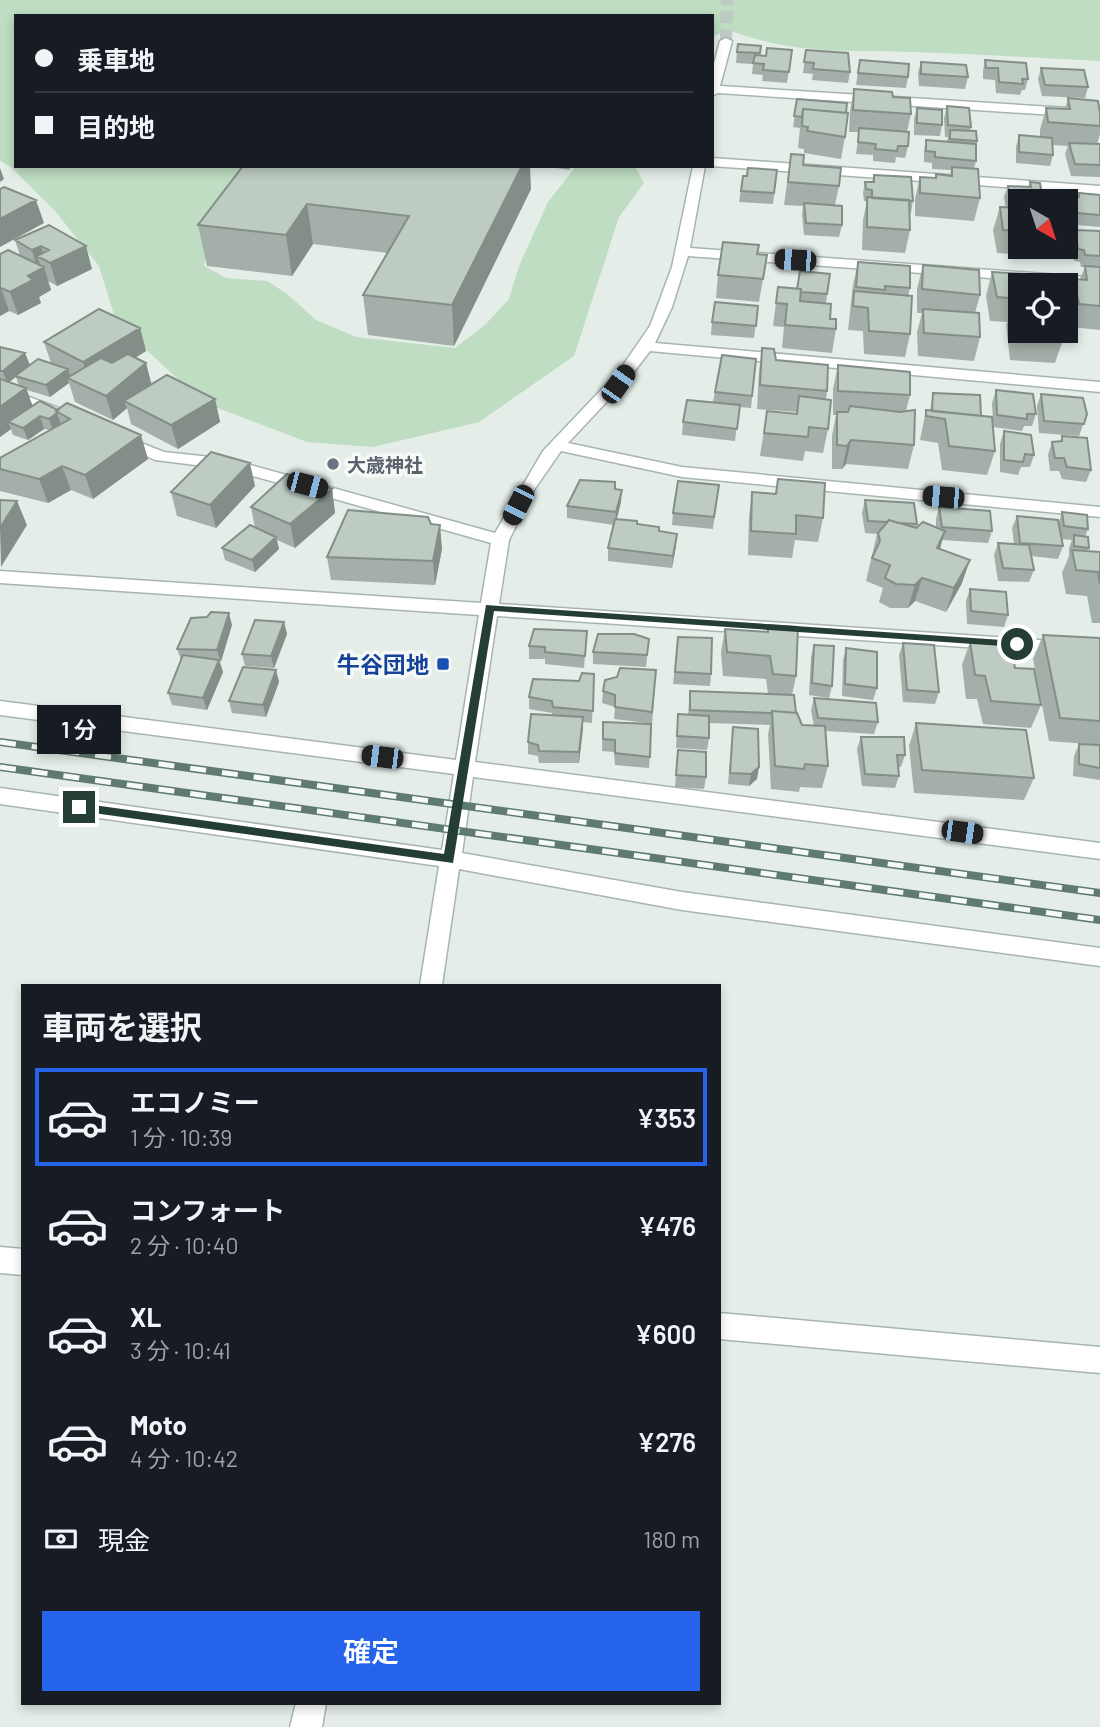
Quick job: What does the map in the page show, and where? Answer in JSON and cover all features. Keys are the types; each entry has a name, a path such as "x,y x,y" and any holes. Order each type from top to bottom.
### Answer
{"street":[{"path":"714,87 726,41"},
{"path":"714,91 1100,114"},
{"path":"714,162 1100,190"},
{"path":"432,984 463,767 500,540 526,487 557,445 618,384 657,325 684,252 699,168"},
{"path":"684,252 1100,282"},
{"path":"645,346 1100,387"},
{"path":"0,391 75,420"},
{"path":"100,431 161,457 229,464 500,540"},
{"path":"557,445 682,472 1100,512"},
{"path":"0,577 489,607 1100,650"},
{"path":"0,708 1100,851"},
{"path":"0,796 449,859 682,901 1100,957"},
{"path":"0,1260 21,1262"},
{"path":"721,1326 1100,1360"},
{"path":"306,1727 311,1705"}],"green space":[{"path":"0,0 1100,0 1100,61 820,50 776,44 729,30 714,36 714,14 14,14 14,168 272,168 212,235 204,266 226,278 267,281 286,293 316,320 356,337 455,348 485,325 509,299 519,266 548,202 574,168 636,168 644,183 619,217 574,356 479,422 373,447 307,442 202,402 116,321 99,266 55,211 11,167 0,161"}],"building":[{"path":"738,44 761,46 760,53 737,52"},
{"path":"767,48 792,50 789,72 763,70 764,64 753,63 755,55 766,56"},
{"path":"806,50 848,53 850,72 813,69 814,63 804,62"},
{"path":"860,60 909,64 908,77 858,73"},
{"path":"985,60 1026,63 1028,79 1022,79 1023,84 999,82 998,68 986,68"},
{"path":"921,62 966,65 968,77 921,74"},
{"path":"1041,68 1084,70 1088,87 1045,85"},
{"path":"854,89 892,92 893,97 910,98 911,114 853,110"},
{"path":"1068,98 1098,101 1100,126 1048,122 1046,108 1070,109"},
{"path":"797,99 847,103 846,113 803,109 802,117 794,116"},
{"path":"947,106 969,108 971,127 948,125"},
{"path":"917,108 942,110 942,125 917,123"},
{"path":"803,109 848,113 845,137 807,131 808,127 802,126"},
{"path":"859,128 909,132 908,146 898,146 897,151 875,149 876,144 858,142"},
{"path":"950,130 976,131 977,141 950,139"},
{"path":"1019,135 1052,138 1053,155 1019,152"},
{"path":"926,140 976,144 976,161 935,157 935,152 926,151"},
{"path":"1069,143 1100,144 1100,165 1075,164"},
{"path":"791,154 804,155 803,165 841,168 839,186 788,182"},
{"path":"952,167 978,169 980,198 920,193 920,177 936,178 936,174 952,176"},
{"path":"241,168 521,168 452,305 363,295 409,216 307,204 286,235 198,225"},
{"path":"748,168 777,170 774,193 741,191 743,176 747,176"},
{"path":"874,175 911,177 913,201 872,198 872,190 866,189 865,182 874,182"},
{"path":"1030,182 1040,183 1041,189 1008,189 1008,186 1031,187"},
{"path":"4,187 36,200 0,219 0,189"},
{"path":"1079,193 1100,195 1100,215 1078,213"},
{"path":"867,197 909,200 910,230 867,227"},
{"path":"804,203 842,206 842,225 806,223"},
{"path":"1000,207 1008,207 1008,230 1003,230"},
{"path":"49,225 86,246 50,263 37,256 49,250 41,246 32,250 15,240"},
{"path":"1078,230 1100,231 1100,256 1085,255 1084,250 1078,249"},
{"path":"723,242 759,245 757,254 767,255 763,279 718,275"},
{"path":"8,250 44,267 28,276 33,280 10,292 0,288 0,254"},
{"path":"858,262 910,266 910,288 885,286 885,290 856,287"},
{"path":"923,265 979,270 980,295 922,289"},
{"path":"1085,266 1100,267 1100,306 1079,304 1078,279 1087,280"},
{"path":"800,271 830,274 827,294 801,292 801,289 797,289"},
{"path":"992,272 1010,273 1008,298 997,297"},
{"path":"778,287 801,289 800,301 831,304 830,319 836,319 836,329 785,325 787,304 776,303"},
{"path":"854,291 912,296 910,334 869,331 868,308 853,306"},
{"path":"715,302 758,306 756,326 712,322"},
{"path":"99,309 140,328 83,362 44,342"},
{"path":"923,309 979,313 980,337 924,333"},
{"path":"0,347 25,353 0,371"},
{"path":"762,348 774,349 776,360 828,365 827,391 760,385"},
{"path":"128,354 146,363 106,396 67,378 101,358 112,363"},
{"path":"722,355 756,359 752,396 715,392"},
{"path":"38,359 68,369 46,385 15,376"},
{"path":"838,365 910,372 910,395 838,391"},
{"path":"167,375 215,399 171,425 124,401"},
{"path":"0,379 26,388 0,407"},
{"path":"996,390 1033,394 1036,414 1027,414 1027,419 997,415"},
{"path":"933,393 980,395 981,416 932,411"},
{"path":"1041,394 1083,398 1087,414 1084,424 1044,421"},
{"path":"799,396 831,400 828,429 809,427 808,437 764,433 767,411 797,414"},
{"path":"687,400 740,405 737,429 683,422"},
{"path":"40,401 58,410 57,413 49,419 40,416 23,428 8,422"},
{"path":"67,403 141,435 85,475 62,466 39,479 0,469 0,458 70,419 56,411"},
{"path":"850,406 900,412 915,410 914,445 851,440 847,446 837,445 837,412 848,412"},
{"path":"926,410 992,417 995,451 949,446 945,419 926,416"},
{"path":"1004,431 1031,435 1034,455 1025,454 1023,462 1004,460"},
{"path":"1062,436 1087,438 1091,470 1067,467 1064,458 1055,458 1052,442 1062,441"},
{"path":"211,452 250,463 210,505 171,492"},
{"path":"287,474 332,489 290,524 251,507"},
{"path":"778,479 825,483 823,518 796,515 796,534 751,531 752,492 776,494"},
{"path":"580,480 615,482 615,489 622,490 616,512 567,506"},
{"path":"678,481 719,485 714,517 673,513"},
{"path":"0,500 17,501 0,528"},
{"path":"865,500 914,503 917,524 889,520 868,521"},
{"path":"939,507 990,511 992,531 942,527"},
{"path":"348,510 428,517 431,524 440,525 433,561 327,557"},
{"path":"1062,512 1087,515 1088,529 1064,526"},
{"path":"1017,516 1058,520 1063,546 1020,543"},
{"path":"615,519 637,521 637,524 659,527 659,531 677,534 673,556 608,548"},
{"path":"889,520 916,528 923,522 945,531 937,548 970,560 954,588 922,578 915,585 896,584 885,578 890,565 872,558 880,541 878,533"},
{"path":"250,525 276,537 252,560 222,548"},
{"path":"1074,535 1088,537 1089,548 1074,546"},
{"path":"998,543 1029,545 1034,570 1003,568"},
{"path":"1072,550 1100,552 1100,584 1098,572 1076,570"},
{"path":"970,589 1006,592 1008,615 971,611"},
{"path":"211,612 229,613 217,650 177,649 191,618 207,617"},
{"path":"255,620 284,622 271,656 242,654"},
{"path":"768,625 798,627 796,676 773,674 770,656 727,652 725,629 768,632"},
{"path":"534,629 587,631 585,656 545,652 545,647 529,646"},
{"path":"598,634 634,634 649,639 647,655 593,652"},
{"path":"1043,635 1100,638 1100,721 1060,718"},
{"path":"678,637 712,638 711,674 675,672"},
{"path":"970,642 1010,643 1015,668 1034,669 1041,705 991,701 985,676 975,675"},
{"path":"903,643 934,645 939,692 907,690"},
{"path":"814,645 834,646 832,686 812,683"},
{"path":"846,648 877,652 877,688 845,684"},
{"path":"183,655 219,660 203,698 168,693"},
{"path":"243,667 276,670 263,705 229,701"},
{"path":"620,668 656,670 652,712 615,707 615,695 603,691 605,680 617,677"},
{"path":"582,673 594,674 593,711 553,707 552,701 529,697 533,679 579,681"},
{"path":"690,691 794,695 796,713 690,710"},
{"path":"814,698 876,703 878,722 818,718"},
{"path":"772,711 797,713 802,725 825,726 828,766 805,764 804,769 775,766"},
{"path":"531,714 583,717 579,752 539,751 538,745 528,742"},
{"path":"678,714 709,716 709,738 677,736"},
{"path":"603,722 651,724 650,757 615,753 615,740 603,739"},
{"path":"916,723 1026,730 1034,778 922,770"},
{"path":"733,727 758,729 759,767 751,774 730,773"},
{"path":"861,737 904,737 905,755 897,755 899,776 865,774"},
{"path":"1079,744 1100,745 1100,768 1079,764"},
{"path":"678,750 706,752 706,777 676,775"}],"tunnel":[{"path":"726,41 727,0"}],"railway":[{"path":"0,742 1100,893"},
{"path":"0,767 1100,920"}],"place":[{"name":"大歳神社","path":"333,464"},
{"name":"牛谷団地","path":"443,664"}],"route":[{"path":"79,807 449,859 489,607 1017,644"}]}
